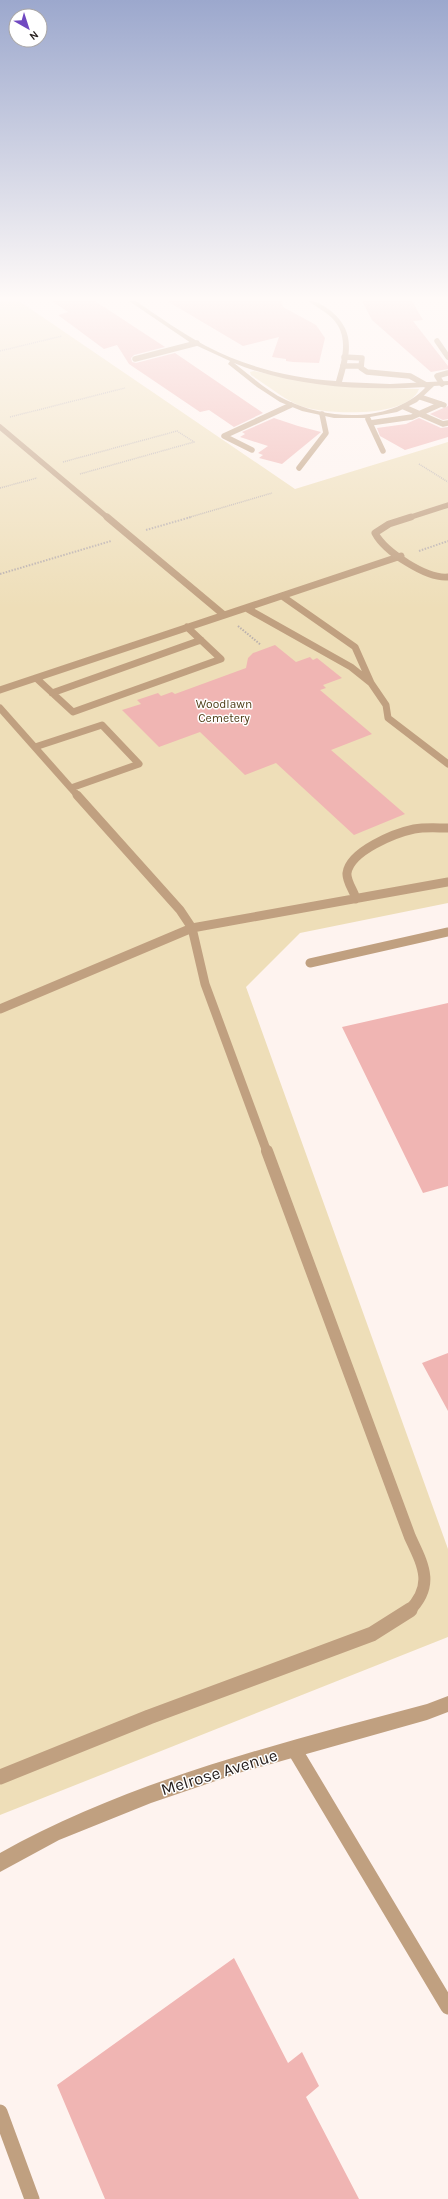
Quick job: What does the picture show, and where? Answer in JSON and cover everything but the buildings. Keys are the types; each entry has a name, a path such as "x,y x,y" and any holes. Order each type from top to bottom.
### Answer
{"street":[{"path":"291,405 322,414 366,415 384,413 404,407 409,404"},
{"name":"Melrose Avenue","path":"0,1863 60,1830 127,1802 194,1778 426,1712 448,1704"}],"lane":[{"path":"370,423 404,419 420,414 441,404 448,406"},
{"path":"252,450 224,436 291,405"},
{"path":"404,407 443,424 448,423"},
{"path":"299,468 326,433 322,414"},
{"path":"366,415 383,451"},
{"path":"0,428 224,615"},
{"path":"448,505 376,531 375,534 378,539 428,574 448,578"},
{"path":"0,690 401,556"},
{"path":"282,596 355,647 371,683 386,705 388,718 448,764"},
{"path":"246,608 350,667 371,683"},
{"path":"36,678 73,712 221,659 187,627"},
{"path":"52,693 201,640"},
{"path":"0,708 180,910 192,928 205,984 410,1537 420,1559 426,1580 421,1596 410,1610 372,1634 149,1717 0,1777"},
{"path":"35,747 102,725 139,764 71,788"},
{"path":"356,899 347,873 350,862 359,854 401,833 414,829 448,828"},
{"path":"0,1009 192,928 448,882"},
{"path":"310,963 448,932"},
{"path":"294,1749 448,2007"},
{"path":"0,2112 32,2199"}],"path":[{"path":"7,418 64,404"},
{"path":"46,466 177,431 194,442 62,479"},
{"path":"419,464 448,482"},
{"path":"0,488 54,473"},
{"path":"401,556 448,541"},
{"path":"224,615 261,645"}],"green space":[{"name":"Woodlawn Cemetery","path":"0,404 170,404 295,489 448,442 448,903 300,933 246,987 448,1549 448,1637 0,1815"},
{"path":"295,404 403,404 382,410 363,412 325,411"}]}
